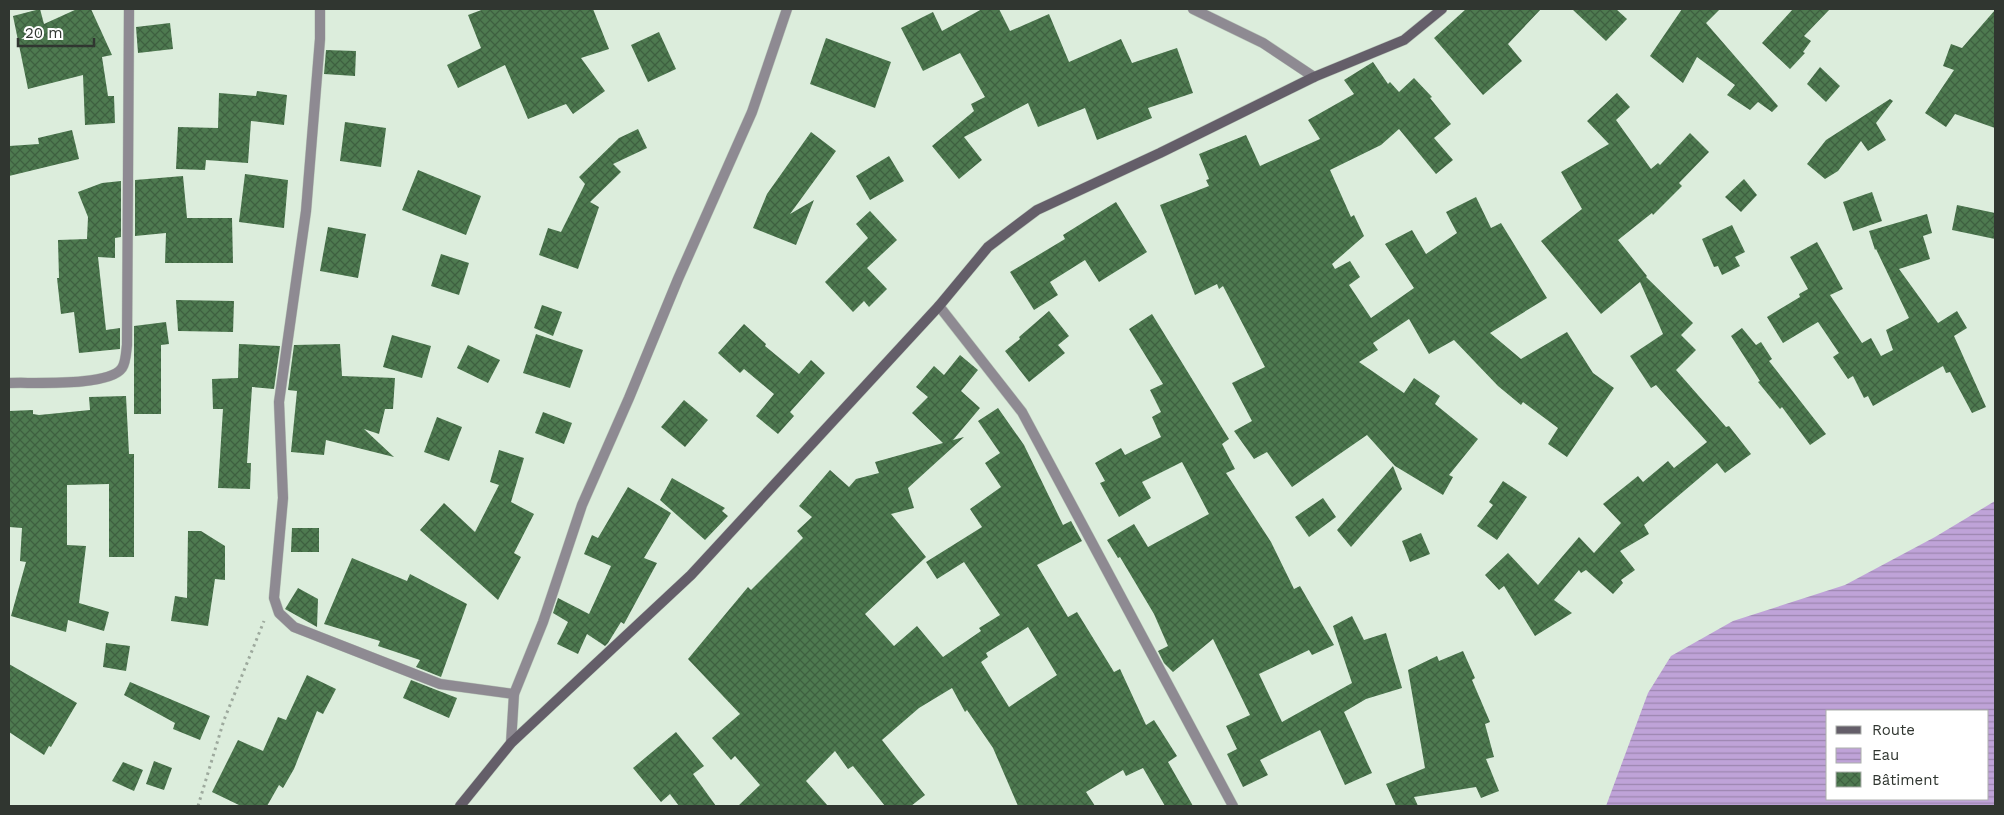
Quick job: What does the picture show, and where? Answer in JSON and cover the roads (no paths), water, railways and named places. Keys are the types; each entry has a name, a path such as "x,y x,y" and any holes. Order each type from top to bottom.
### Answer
{"main road":[{"path":"460,806 511,743 691,575 939,306 988,247 1037,210 1160,153 1314,77 1404,40 1442,9"}],"street":[{"path":"9,383 83,382 114,375 123,367 127,345 128,9"},
{"path":"320,9 320,39 306,211 279,402 283,498 274,598 279,613 294,627 440,684 514,694"},
{"path":"511,743 514,694 543,622 582,505 752,112 787,9"},
{"path":"1193,9 1263,43 1314,77"},
{"path":"939,306 1022,412 1233,806"}],"water":[{"path":"1995,501 1995,806 1606,806 1648,693 1671,656 1733,621 1845,585 1935,537"}]}
